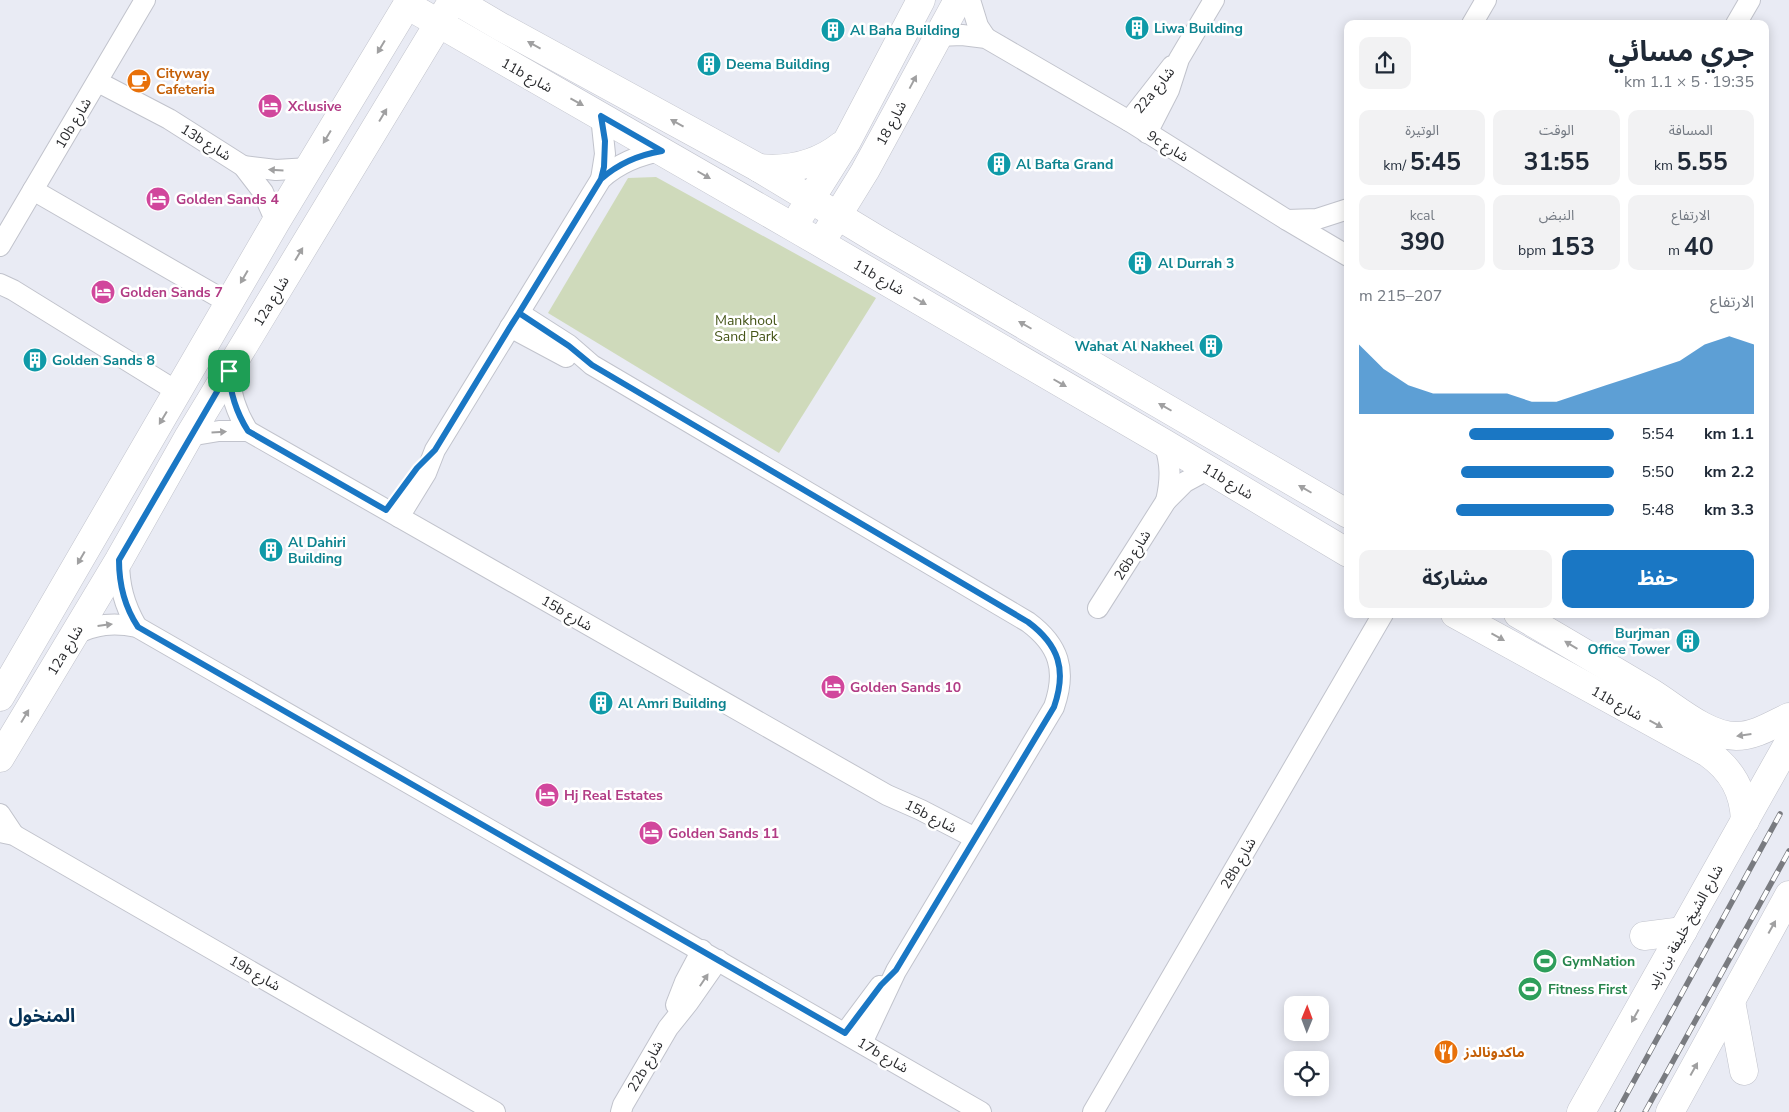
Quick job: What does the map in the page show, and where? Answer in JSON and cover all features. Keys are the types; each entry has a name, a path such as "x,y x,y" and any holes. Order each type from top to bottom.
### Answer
{"street":[{"name":"10b شارع","path":"0,246 145,0"},
{"name":"12a شارع","path":"0,758 119,560 190,436 453,0"},
{"path":"453,0 501,28 760,168 878,240 1344,512"},
{"path":"484,0 501,28"},
{"path":"793,226 847,141 921,0"},
{"name":"شارع 18","path":"821,243 865,171 958,0"},
{"path":"970,0 978,26 986,38"},
{"name":"22a شارع","path":"1128,121 1179,60 1214,0"},
{"path":"1474,20 1486,0"},
{"path":"1738,20 1750,0"},
{"name":"11b شارع","path":"408,2 438,24 793,226 1209,469 1344,551"},
{"path":"0,696 276,222 408,2"},
{"name":"9c شارع","path":"938,36 962,35 986,38 1128,121 1344,254"},
{"path":"417,58 447,46 473,44"},
{"name":"22a شارع","path":"1147,133 1169,90 1179,60"},
{"name":"13b شارع","path":"101,77 152,104 169,119 243,166 263,192 276,222"},
{"path":"601,116 605,141 601,179"},
{"path":"760,168 784,169 808,164 829,154 847,141"},
{"path":"392,513 417,468 435,450 601,179 635,157 662,151"},
{"name":"13b شارع","path":"243,166 276,170 309,168"},
{"path":"865,171 864,203 871,227 878,240"},
{"path":"33,190 229,303"},
{"path":"1287,220 1317,219 1344,210"},
{"path":"3,283 178,392"},
{"path":"514,320 569,346 592,365 1028,622 1041,632 1055,652 1061,675 1060,692 1054,707 896,970 877,989 854,1038"},
{"path":"229,371 234,403 248,431"},
{"name":"15b شارع","path":"190,436 219,431 248,431 886,795 916,819 971,845"},
{"name":"26b شارع","path":"1164,443 1170,472 1166,501"},
{"name":"26b شارع","path":"1098,608 1166,501 1185,482 1209,469"},
{"path":"119,560 120,588 130,615 138,627"},
{"name":"28b شارع","path":"1093,1112 1381,618"},
{"name":"11b شارع","path":"1462,618 1708,753 1728,771 1736,782 1745,807 1745,821"},
{"name":"11b شارع","path":"1525,618 1704,726 1719,733 1735,736 1750,734 1789,717"},
{"name":"17b شارع","path":"74,635 86,629 105,624 124,624 138,627 854,1038 979,1112"},
{"name":"شارع الشيخ خليفة بن زايد","path":"1581,1112 1789,742"},
{"name":"19b شارع","path":"0,814 7,834 495,1112"},
{"path":"1670,1112 1789,895"},
{"path":"1644,936 1683,931"},
{"name":"22b شارع","path":"620,1110 668,1028 685,982 710,955"},
{"path":"1731,1001 1744,1071"}],"green space":[{"name":"Mankhool Sand Park","path":"656,177 876,298 779,453 548,313 628,178"}],"railway":[{"path":"1617,1112 1780,814"},
{"path":"1645,1112 1789,851"}],"place":[{"name":"Liwa Building","path":"1137,28"},
{"name":"Al Baha Building","path":"833,30"},
{"name":"Deema Building","path":"709,64"},
{"name":"Cityway Cafeteria","path":"139,81"},
{"name":"Xclusive","path":"270,106"},
{"name":"Al Bafta Grand","path":"999,164"},
{"name":"Golden Sands 4","path":"158,199"},
{"name":"Al Durrah 3","path":"1140,263"},
{"name":"Golden Sands 7","path":"103,292"},
{"name":"Wahat Al Nakheel","path":"1211,346"},
{"name":"Golden Sands 8","path":"35,360"},
{"name":"Al Dahiri Building","path":"271,550"},
{"name":"Burjman Office Tower","path":"1688,641"},
{"name":"Golden Sands 10","path":"833,687"},
{"name":"Al Amri Building","path":"601,703"},
{"name":"Hj Real Estates","path":"547,795"},
{"name":"Golden Sands 11","path":"651,833"},
{"name":"GymNation","path":"1545,961"},
{"name":"Fitness First","path":"1530,989"},
{"name":"ماكدونالدز","path":"1446,1052"}],"district":[{"name":"المنخول","path":"42,1015"}],"route":[{"path":"229,371 119,560 120,588 124,602 138,627 845,1033 881,985 896,970 1054,707 1060,692 1061,675 1058,659 1051,644 1041,632 1028,622 592,365 569,346 519,313 601,179 611,170 635,157 662,151 601,116 605,141 604,167 601,179 435,450 417,468 386,510 248,431 234,403 229,371"}]}
